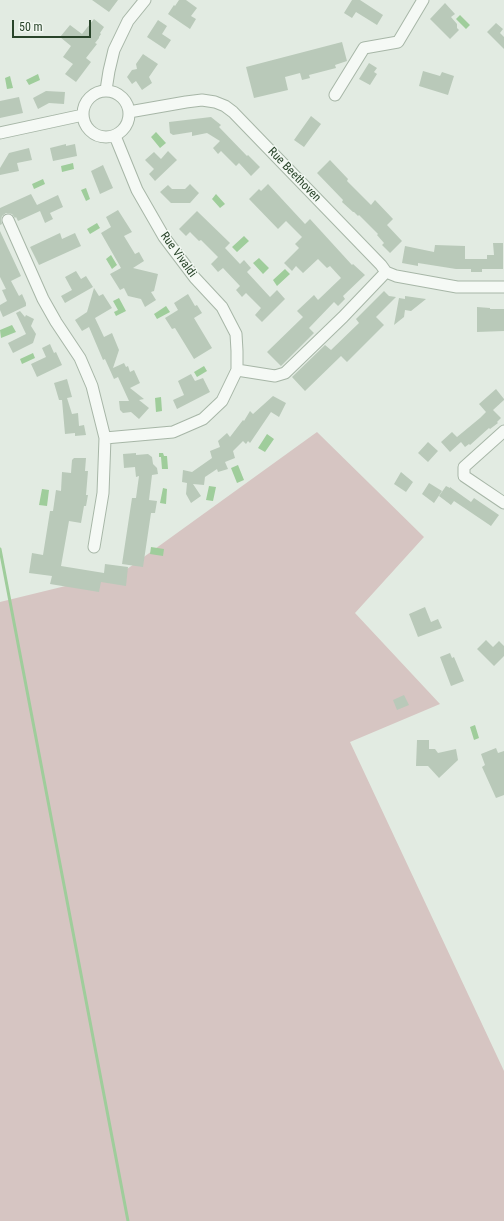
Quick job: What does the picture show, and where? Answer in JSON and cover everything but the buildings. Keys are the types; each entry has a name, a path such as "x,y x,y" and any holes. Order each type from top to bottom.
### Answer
{"street":[{"path":"106,90 112,59 117,44 128,21 145,0"},
{"path":"335,95 364,48 398,42 423,0"},
{"path":"106,90 120,95 125,100 129,112 129,120 123,131 115,136 102,137 89,130 83,115 87,101 93,95 106,90"},
{"name":"Rue Beethoven","path":"129,112 202,100 215,102 225,106 386,272"},
{"path":"0,132 83,115"},
{"name":"Rue Vivaldi","path":"105,438 172,432 203,419 222,401 237,370 238,351 236,334 222,307 195,278 164,236 137,190 115,136"},
{"path":"8,220 43,299 56,322 80,358 92,386 105,438 103,492 94,547"},
{"path":"237,370 275,376 285,373 343,317 386,272 396,276 457,286 504,287"},
{"path":"504,431 464,467 464,476 504,503"}],"shaded area":[{"path":"460,15 470,25 466,29 456,19"},
{"path":"38,74 40,80 29,85 26,80"},
{"path":"10,76 13,88 7,89 5,78"},
{"path":"156,132 166,143 160,148 151,137"},
{"path":"73,163 74,169 62,172 61,166"},
{"path":"43,179 45,184 34,189 32,184"},
{"path":"86,188 90,199 86,201 81,190"},
{"path":"216,194 225,204 220,208 212,199"},
{"path":"97,223 100,228 90,234 87,229"},
{"path":"244,236 249,241 237,252 232,247"},
{"path":"111,255 117,265 112,269 106,259"},
{"path":"259,258 269,268 263,274 253,263"},
{"path":"285,269 290,274 277,286 273,280"},
{"path":"119,298 126,311 116,316 114,312 118,310 113,301"},
{"path":"166,306 170,312 157,319 154,314"},
{"path":"12,325 16,332 1,338 0,330"},
{"path":"33,353 35,358 22,364 20,359"},
{"path":"204,366 207,371 197,377 194,372"},
{"path":"161,397 162,411 156,412 155,398"},
{"path":"317,432 424,537 355,613 440,704 350,742 504,1071 504,1221 0,1221 0,602 123,572"},
{"path":"267,434 274,439 265,452 258,448"},
{"path":"159,453 163,453 164,456 167,456 168,469 162,469 161,457 159,457"},
{"path":"238,465 244,480 237,483 231,468"},
{"path":"209,486 216,487 213,501 206,500"},
{"path":"163,488 167,489 166,504 160,503"},
{"path":"42,489 49,490 47,506 39,505"},
{"path":"151,547 164,549 163,556 150,554"},
{"path":"475,725 479,738 474,740 470,727"}],"waterway":[{"path":"0,549 128,1221"}]}
